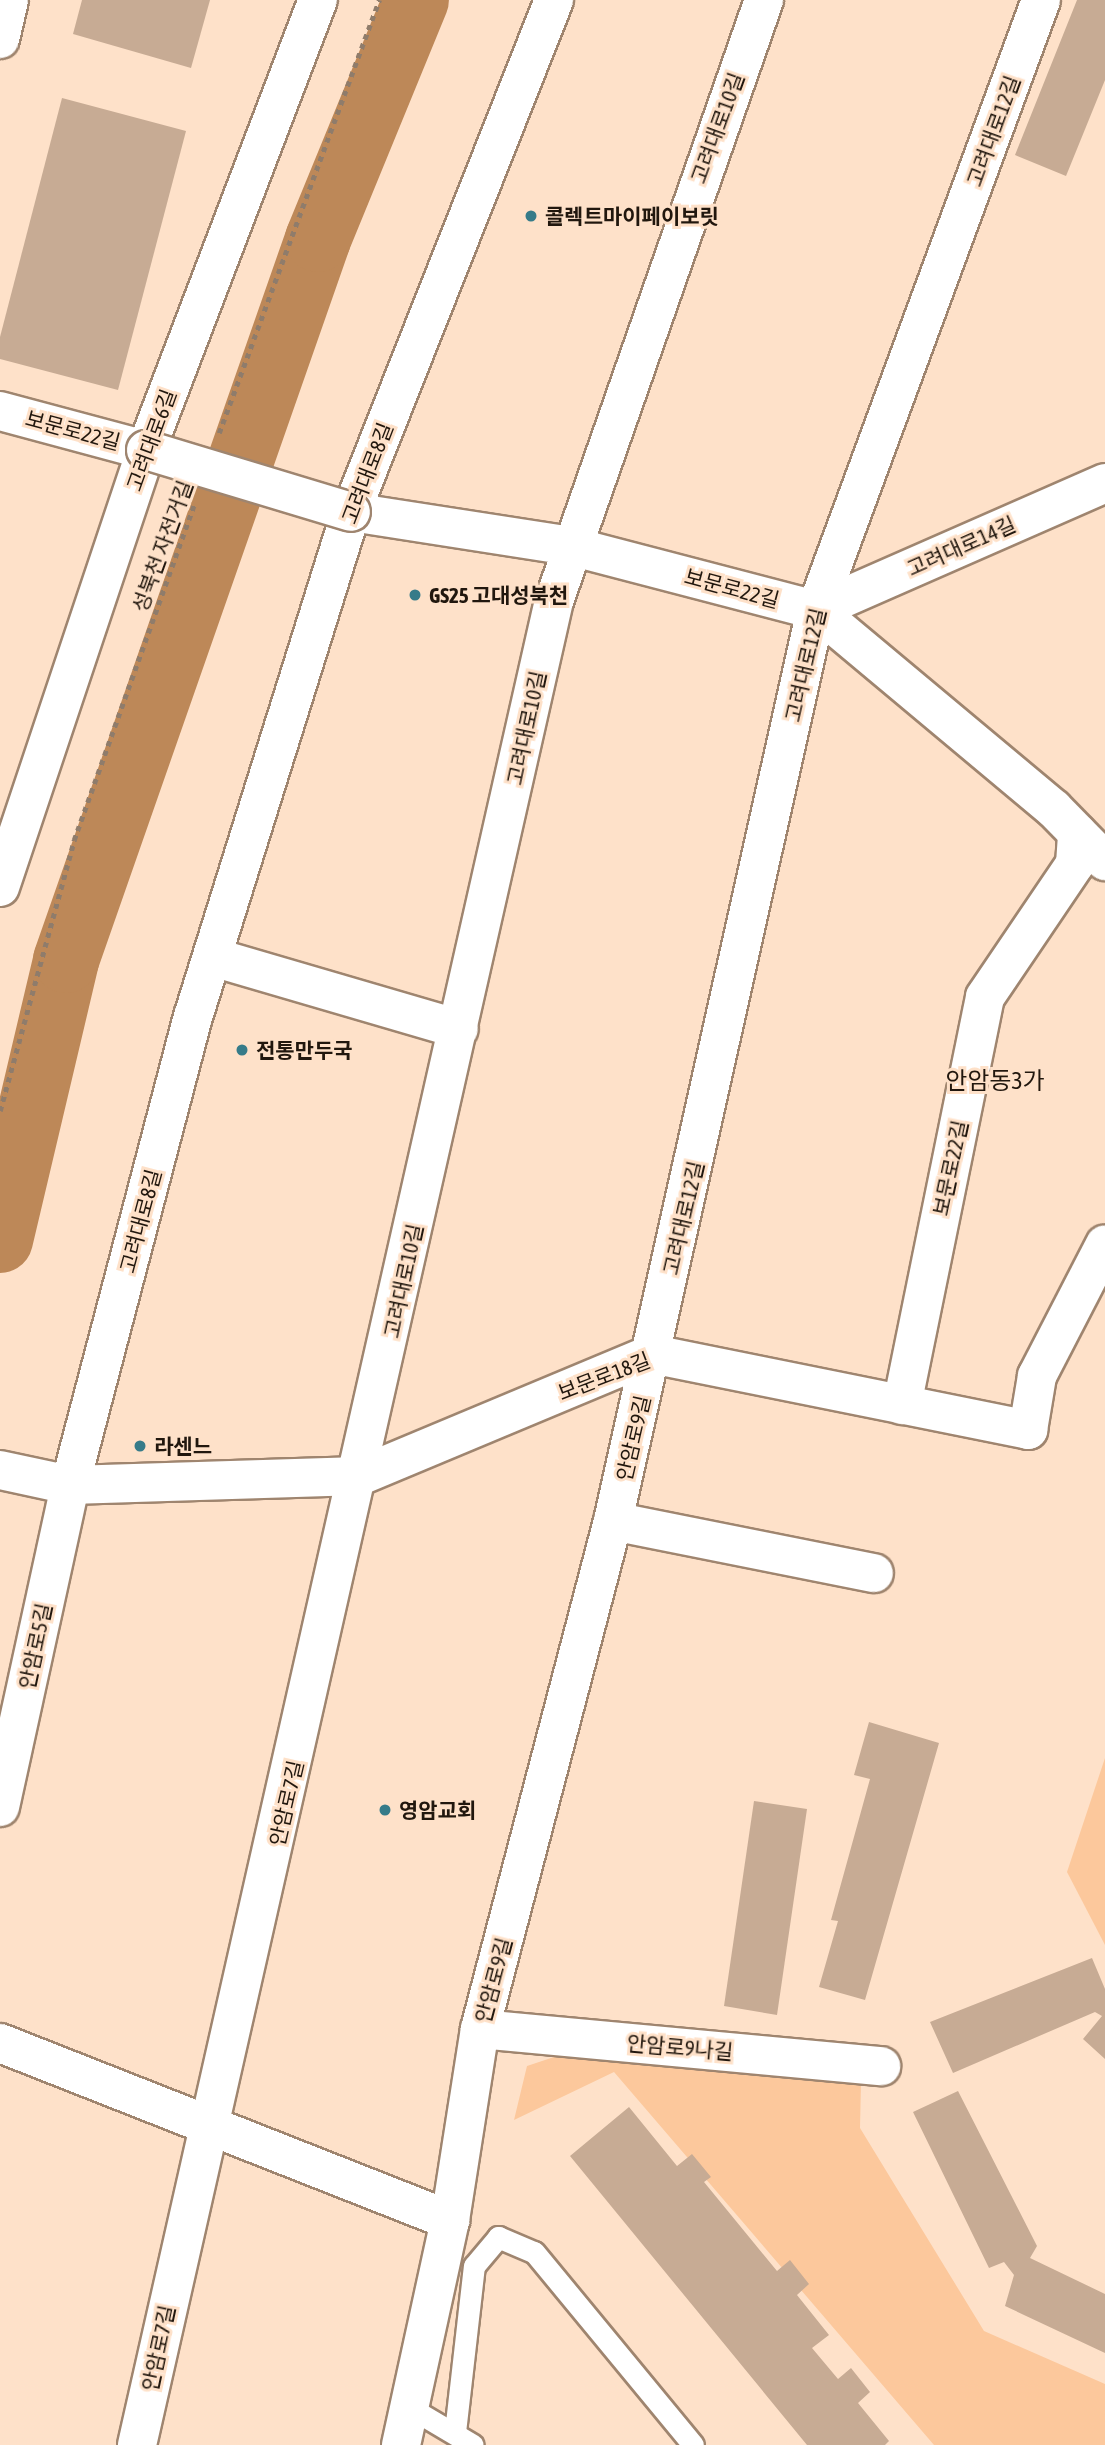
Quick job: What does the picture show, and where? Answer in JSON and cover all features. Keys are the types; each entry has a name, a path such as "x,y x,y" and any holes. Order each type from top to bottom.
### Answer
{"street":[{"path":"0,39 9,0"},
{"name":"고려대로6길","path":"0,887 146,450 318,0"},
{"name":"고려대로8길","path":"70,1486 213,957 351,512 554,0"},
{"name":"고려대로10길","path":"360,1476 570,546 764,0"},
{"name":"고려대로12길","path":"653,1354 816,610 1041,0"},
{"name":"보문로22길","path":"0,411 146,450 351,512 570,546 816,610 1077,833 1105,861"},
{"name":"고려대로14길","path":"816,610 1105,483"},
{"name":"보문로22길","path":"902,1405 985,997 1075,864 1077,833"},
{"path":"213,957 459,1030"},
{"name":"보문로18길","path":"0,1470 70,1486 360,1476 653,1354 1028,1430 1037,1376 1105,1244"},
{"name":"안암로9길","path":"401,2445 450,2220 480,2029 613,1521 653,1354"},
{"name":"안암로7길","path":"137,2445 204,2128 230,2047 360,1476"},
{"name":"안암로5길","path":"0,1807 70,1486"},
{"path":"613,1521 874,1573"},
{"name":"안암로9나길","path":"480,2029 881,2066"},
{"path":"0,2043 204,2128 450,2220"}],"lane":[{"path":"455,2432 474,2266 498,2237 534,2252 693,2445"},
{"path":"409,2407 473,2445"}],"path":[{"path":"215,445 379,0"},
{"name":"성북천 자전거길","path":"0,1111 74,840 196,498"}],"shaded area":[{"path":"1105,1758 1105,1945 1067,1872"},
{"path":"557,2056 861,2082 860,2128 984,2331 1105,2384 1105,2445 934,2445 614,2072 514,2120 527,2066"}],"building":[{"path":"82,0 210,0 191,68 73,34"},
{"path":"1077,0 1105,0 1105,80 1066,176 1015,155"},
{"path":"62,98 186,131 118,390 0,359 0,337"},
{"path":"869,1722 939,1743 865,2000 819,1987 838,1921 831,1920 870,1779 854,1775"},
{"path":"754,1801 807,1809 777,2015 724,2006"},
{"path":"1092,1958 1105,1989 1105,2059 1083,2039 1102,2016 1095,2012 953,2073 930,2022"},
{"path":"958,2091 1037,2246 1030,2258 1105,2294 1105,2353 1005,2306 1014,2275 1004,2262 989,2268 913,2112"},
{"path":"629,2107 677,2166 692,2154 711,2177 704,2182 777,2271 790,2260 809,2284 797,2295 829,2335 812,2348 838,2379 851,2368 870,2392 858,2403 889,2441 885,2445 807,2445 570,2156"}],"waterway":[{"path":"0,1240 66,960 318,239 416,0"}],"place":[{"name":"콜렉트마이페이보릿","path":"531,216"},
{"name":"GS25 고대성북천","path":"415,595"},
{"name":"전통만두국","path":"242,1050"},
{"name":"라센느","path":"140,1446"},
{"name":"영암교회","path":"385,1810"}],"district":[{"name":"안암동3가","path":"995,1081"}]}
